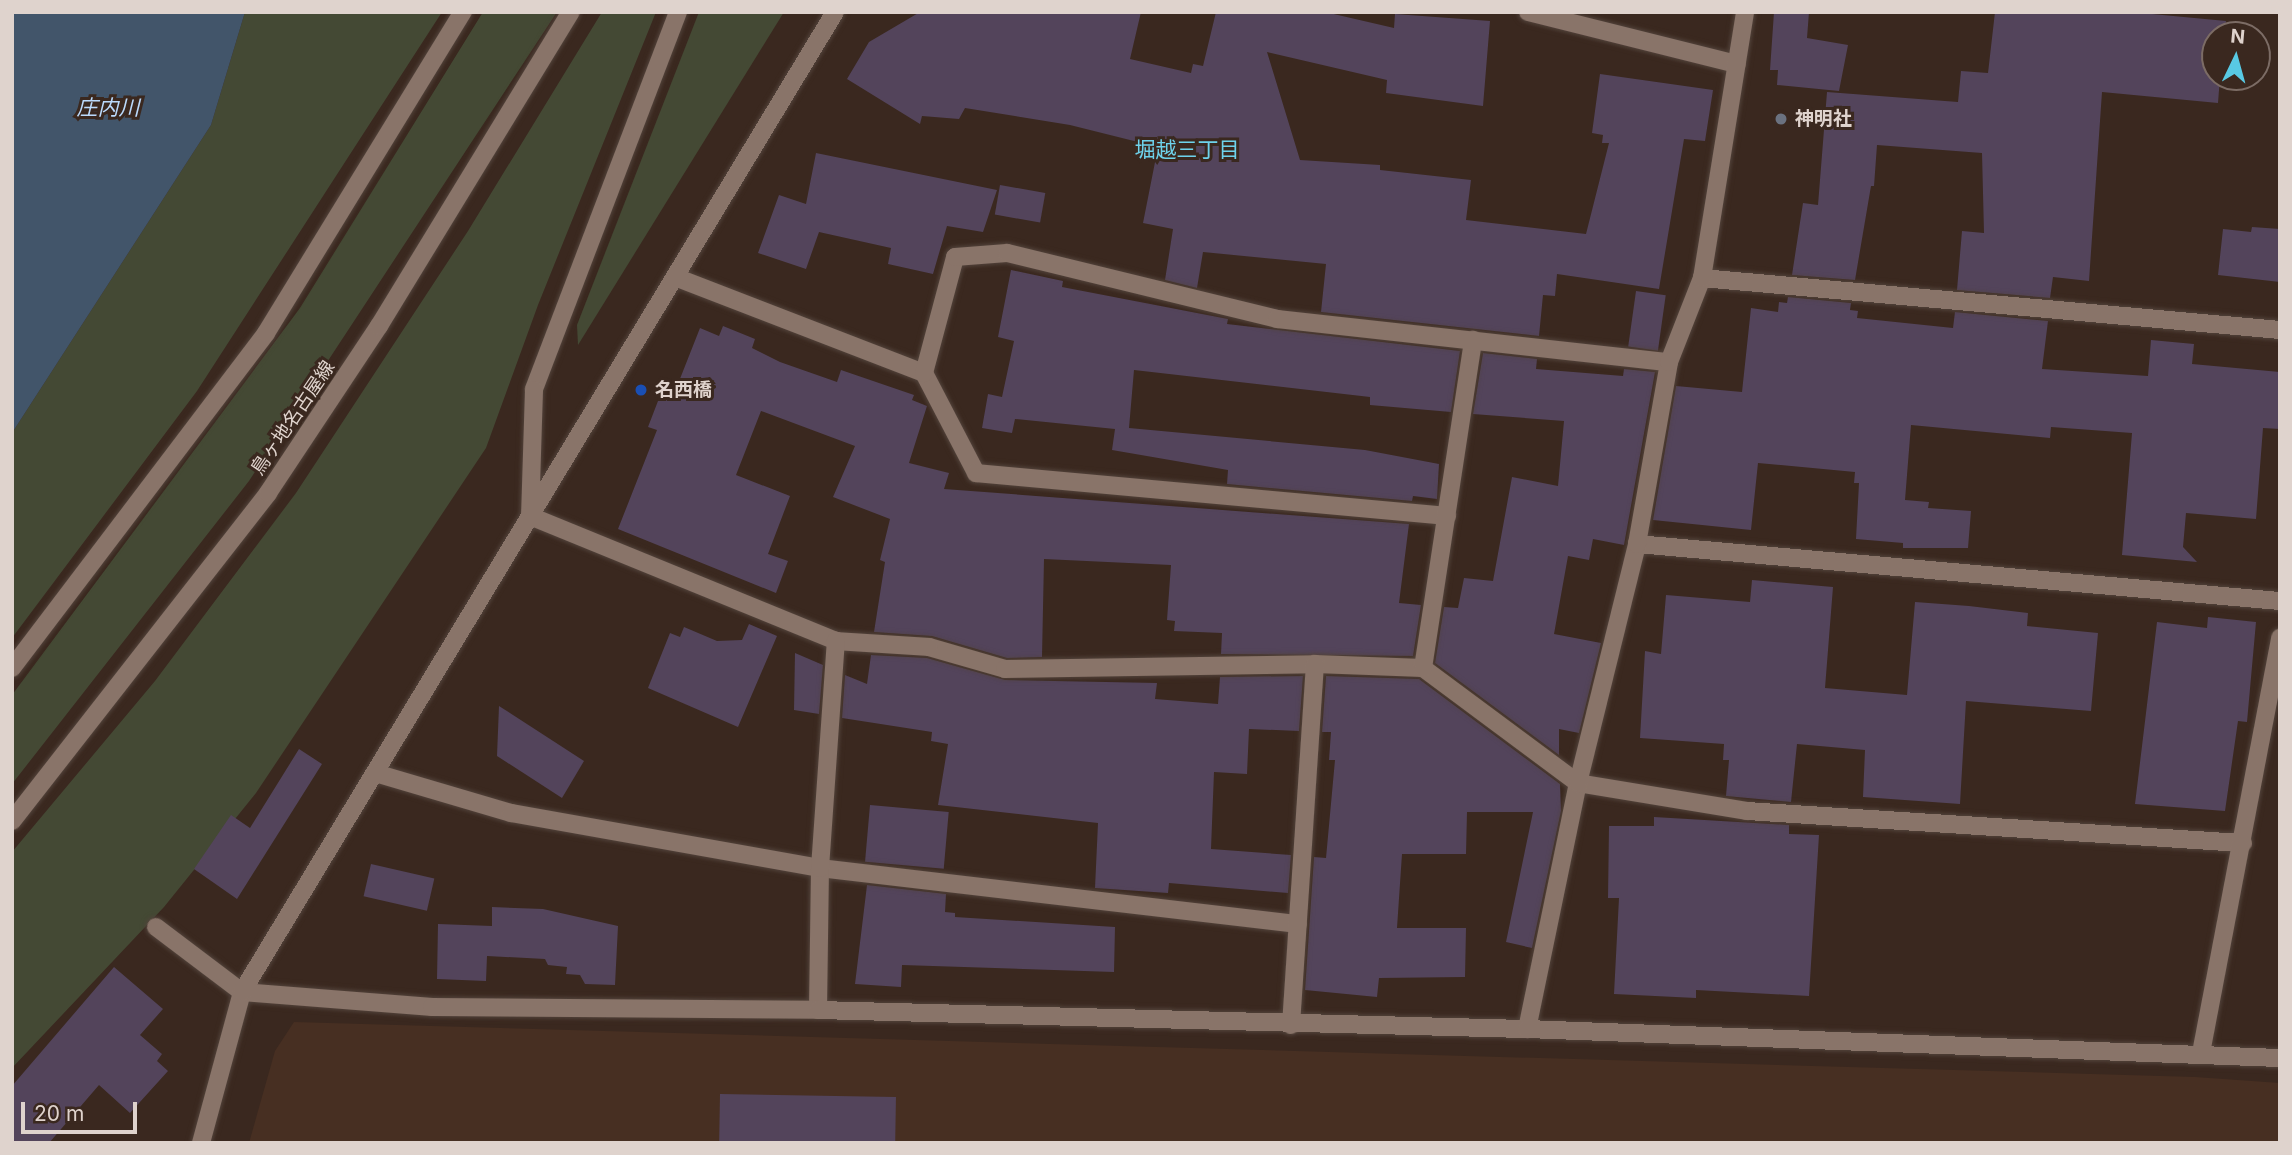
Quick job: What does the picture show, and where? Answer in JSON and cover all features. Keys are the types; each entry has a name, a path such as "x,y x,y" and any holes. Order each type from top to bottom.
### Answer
{"street":[{"path":"12,668 265,333 463,12"},
{"name":"鳥ヶ地名古屋線","path":"12,821 268,493 380,326 571,12"},
{"path":"530,516 534,390 678,12"},
{"path":"201,1143 242,992 835,12"},
{"path":"1528,12 1737,64"},
{"path":"1527,1029 1578,783 1637,544 1669,362 1702,278 1745,12"},
{"path":"924,373 955,257 1007,253 1277,319 1669,362"},
{"path":"675,277 924,373 976,473 1447,516"},
{"path":"1702,278 2280,330"},
{"path":"1423,668 1473,340"},
{"path":"530,516 836,641 929,647 1005,669 1315,664 1423,668 1578,783 1746,811 2243,843"},
{"path":"1637,544 2280,601"},
{"path":"2201,1053 2280,637"},
{"path":"818,1010 820,868 836,641"},
{"path":"1291,1025 1315,664"},
{"path":"375,773 511,813 820,868 1298,924"},
{"path":"156,927 242,992 432,1007 818,1010 1291,1025 1527,1029 2280,1058"}],"shaded area":[{"path":"294,1022 2195,1077 2280,1083 2280,1143 249,1143 275,1051"}],"green space":[{"path":"245,12 442,12 197,391 12,638 12,433 211,125"},
{"path":"483,12 557,12 249,481 12,784 12,695 300,308"},
{"path":"602,12 656,12 538,305 486,448 256,793 164,907 12,1068 12,852 155,681 296,493 468,231"},
{"path":"699,12 784,12 578,345 577,325"}],"water":[{"name":"庄内川","path":"12,12 245,12 211,125 12,433"}],"building":[{"path":"920,12 1141,12 1130,59 1191,73 1193,64 1203,66 1216,12 1325,12 1394,28 1395,14 1490,21 1483,106 1386,93 1387,80 1267,52 1300,160 1380,165 1380,170 1471,180 1466,220 1586,234 1609,143 1602,143 1603,135 1592,133 1600,74 1713,90 1705,141 1684,139 1659,289 1557,274 1555,296 1543,295 1539,336 1321,312 1326,264 1203,252 1197,288 1165,280 1173,229 1143,223 1158,147 1070,125 965,108 959,119 922,116 920,124 847,79 869,42"},
{"path":"1774,12 1809,12 1807,38 1848,45 1839,91 1777,85 1778,70 1770,70"},
{"path":"1995,12 2131,12 2226,21 2201,21 2201,91 2219,91 2218,103 2102,92 2089,281 2053,277 2050,298 1957,290 1962,231 1984,233 1982,153 1877,145 1874,186 1871,186 1855,280 1792,275 1803,203 1818,205 1827,92 1958,102 1961,71 1988,73"},
{"path":"816,153 997,190 983,232 947,226 933,274 888,264 891,248 819,232 806,269 758,253 779,195 806,204"},
{"path":"1000,185 1045,193 1040,223 995,215"},
{"path":"2252,227 2280,229 2280,282 2218,275 2223,229 2251,232"},
{"path":"1011,270 1063,281 1062,287 1228,319 1227,324 1460,351 1451,412 1370,405 1370,397 1134,370 1129,428 1365,450 1439,464 1437,499 1413,496 1412,501 1227,484 1228,470 1112,450 1115,429 1015,419 1012,433 982,428 988,394 1002,397 1014,341 998,337"},
{"path":"1636,291 1666,295 1658,351 1628,346"},
{"path":"1788,297 1851,303 1850,310 1858,311 1857,318 1953,328 1955,312 2048,321 2042,369 2148,376 2151,340 2194,344 2192,364 2280,372 2280,429 2263,428 2256,519 2186,513 2183,547 2197,562 2122,555 2132,433 2051,427 2050,438 1911,425 1905,500 1929,502 1928,508 1971,511 1968,548 1903,548 1903,543 1856,539 1859,483 1854,483 1855,472 1758,463 1751,530 1653,520 1676,386 1742,392 1751,308 1778,312 1779,302 1787,303"},
{"path":"723,326 755,339 752,348 780,362 837,382 841,370 914,395 912,400 927,406 909,463 949,473 944,489 1409,524 1399,603 1421,605 1413,656 1221,654 1222,633 1174,631 1175,621 1167,620 1171,565 1044,559 1042,657 1007,658 932,636 874,632 885,562 880,560 890,519 833,497 855,446 761,411 736,475 790,496 768,554 788,561 776,593 618,529 657,430 648,427 663,388 674,394 700,328 719,336"},
{"path":"1483,353 1537,359 1536,369 1623,376 1624,369 1655,372 1624,545 1593,539 1589,560 1568,556 1554,634 1601,643 1579,733 1559,729 1559,755 1435,663 1444,607 1458,608 1464,578 1493,581 1512,477 1558,486 1564,421 1473,414"},
{"path":"1752,580 1833,587 1825,688 1907,695 1915,602 2028,613 2027,626 2098,633 2091,711 1966,701 1960,804 1863,797 1865,750 1797,744 1791,802 1726,796 1729,760 1723,760 1724,744 1640,738 1645,651 1661,654 1666,595 1750,602"},
{"path":"2208,617 2256,622 2247,722 2238,721 2225,811 2135,804 2157,622 2207,628"},
{"path":"749,624 777,636 738,727 648,688 670,633 680,637 684,627 717,641 742,640"},
{"path":"795,653 823,665 819,714 794,710"},
{"path":"871,655 927,658 1005,680 1157,683 1155,699 1218,704 1220,677 1303,676 1299,731 1249,729 1247,774 1214,772 1211,849 1291,855 1288,893 1169,883 1168,893 1095,888 1098,823 938,805 948,744 931,741 932,732 842,718 845,675 867,684"},
{"path":"1326,676 1419,679 1560,784 1561,811 1532,948 1506,942 1533,812 1467,812 1466,854 1402,854 1397,928 1466,928 1465,977 1379,978 1377,997 1305,990 1314,857 1326,858 1335,760 1329,760 1331,732 1322,732"},
{"path":"499,706 584,761 562,798 497,756"},
{"path":"299,749 322,764 237,899 194,869 231,815 250,828"},
{"path":"870,805 949,812 944,869 865,862"},
{"path":"1654,817 1789,825 1789,834 1819,835 1809,996 1696,990 1696,998 1614,994 1619,898 1608,898 1609,826 1654,826"},
{"path":"371,864 434,879 427,911 364,896"},
{"path":"867,885 946,894 945,912 955,913 955,917 1115,927 1114,972 902,965 901,987 855,984"},
{"path":"492,907 543,909 618,926 615,985 585,984 580,975 566,974 567,967 548,965 545,959 487,956 486,981 437,979 438,924 492,926"},
{"path":"114,967 163,1009 140,1035 162,1054 157,1061 168,1071 130,1113 99,1085 49,1143 12,1143 12,1086"},
{"path":"720,1094 896,1097 895,1143 719,1143"}],"place":[{"name":"神明社","path":"1781,119"},
{"name":"名西橋","path":"641,390"}],"district":[{"name":"堀越三丁目","path":"1187,150"}]}
